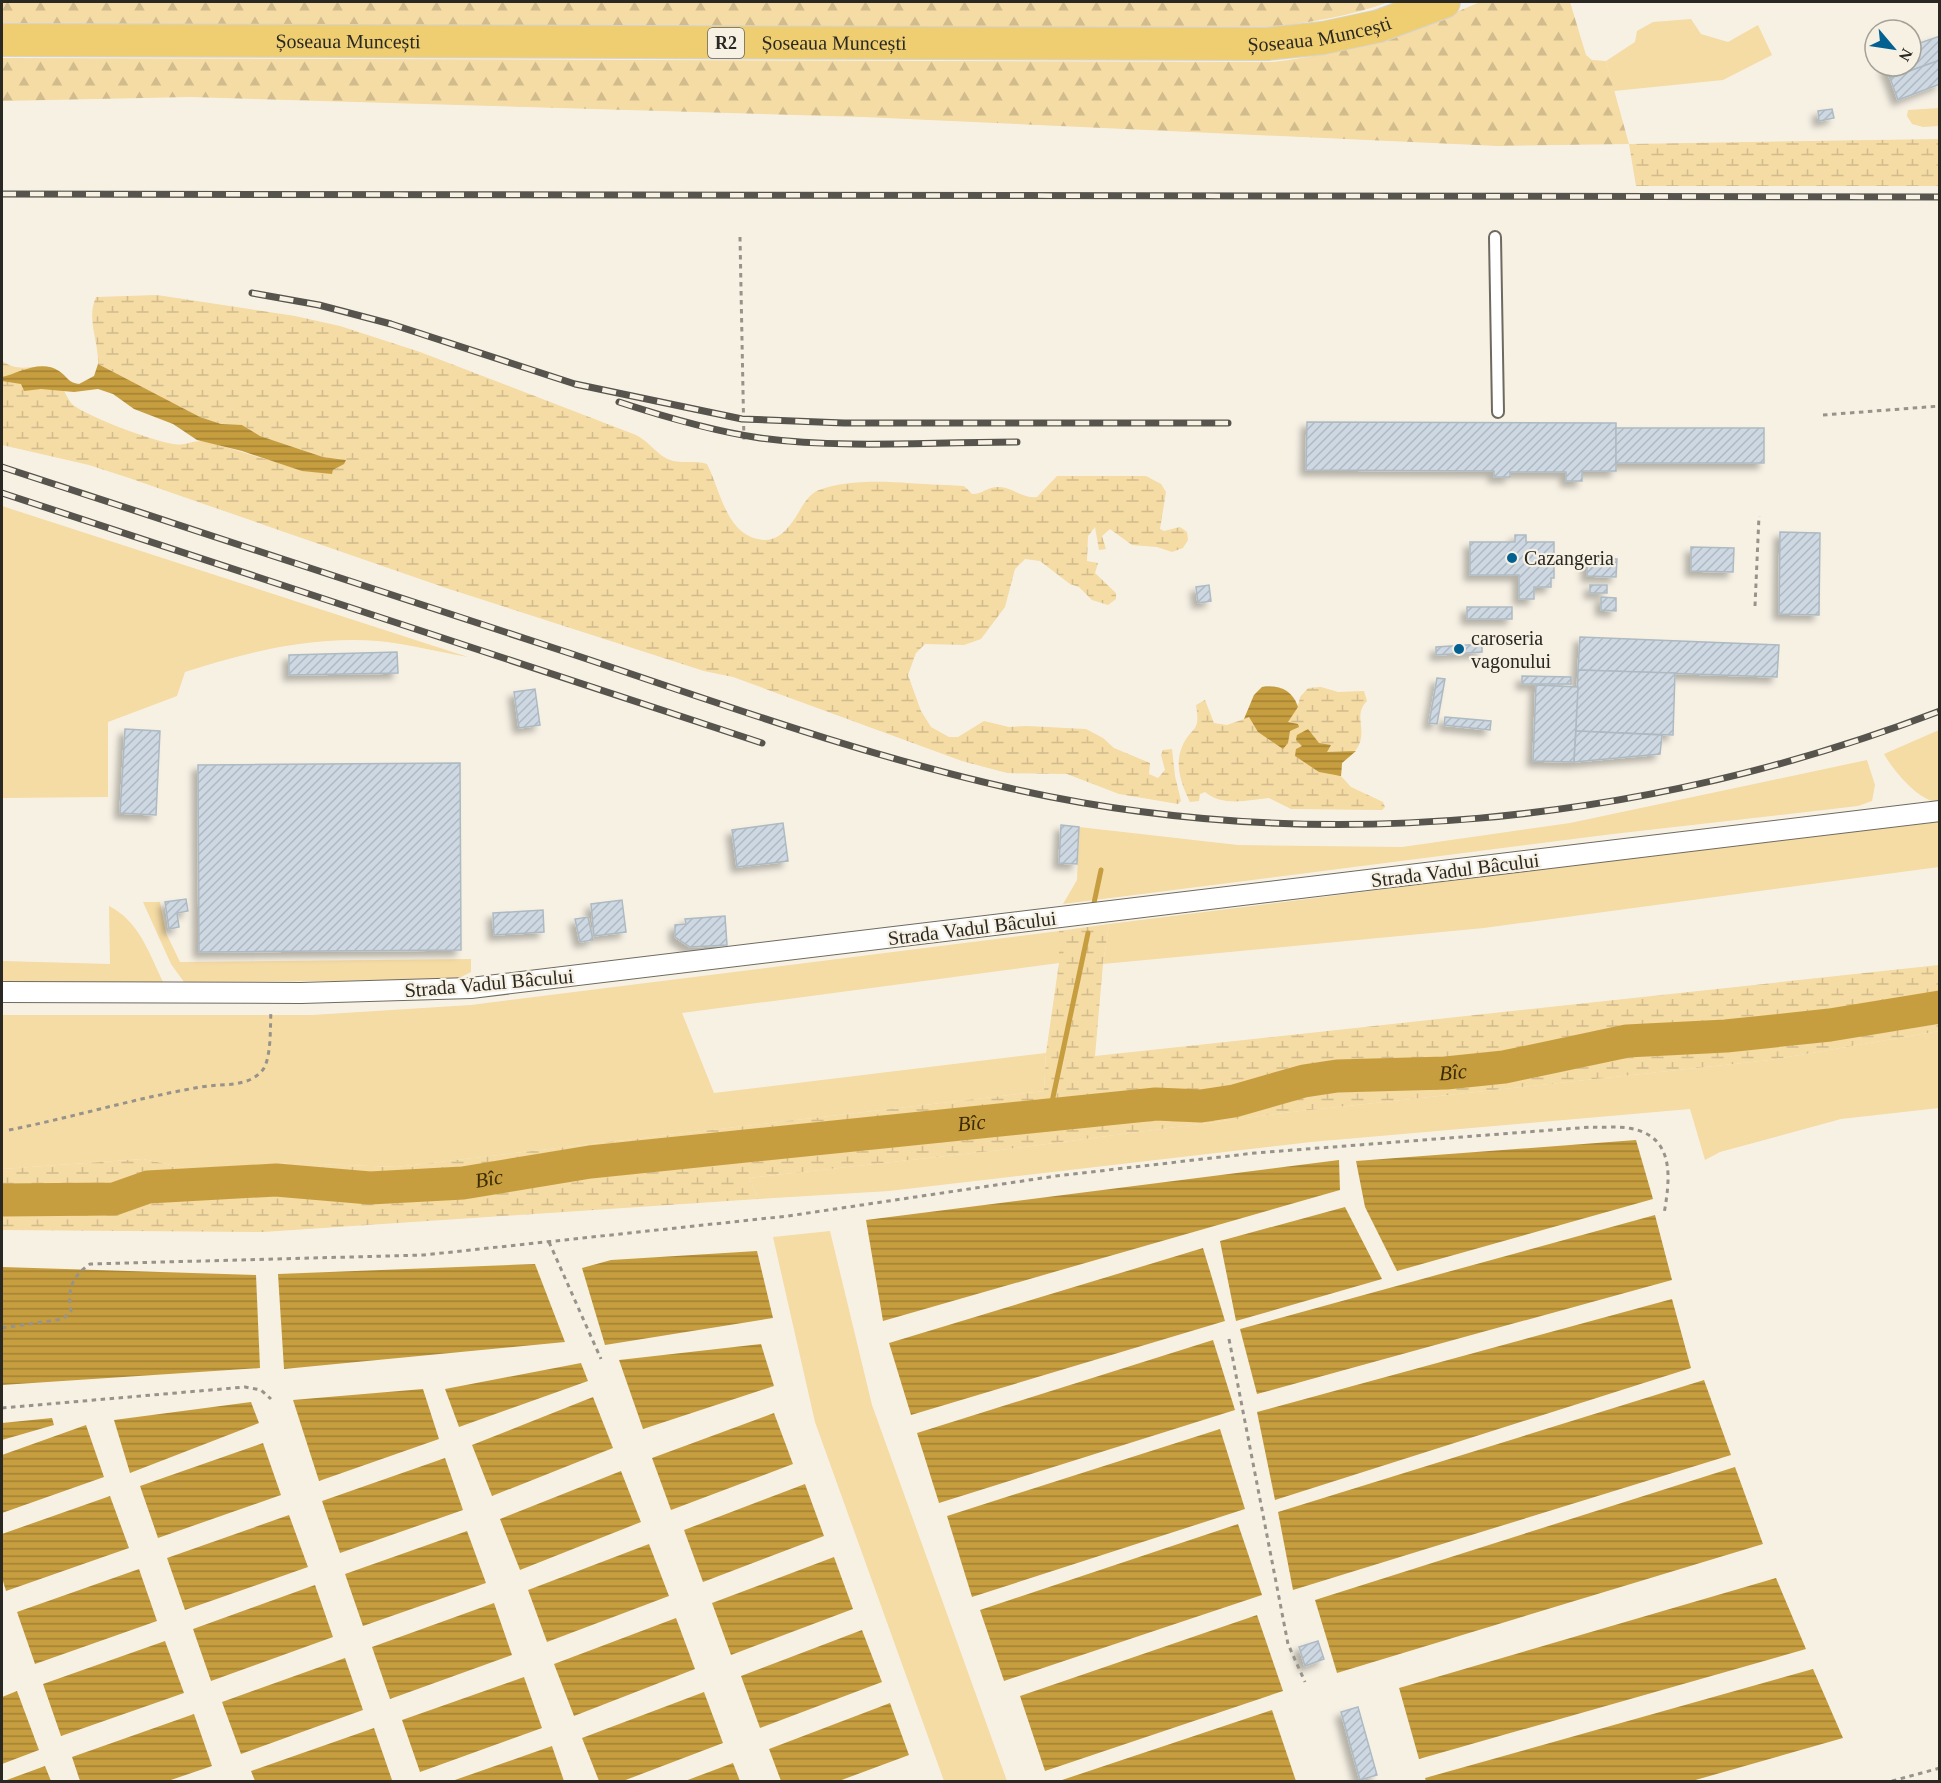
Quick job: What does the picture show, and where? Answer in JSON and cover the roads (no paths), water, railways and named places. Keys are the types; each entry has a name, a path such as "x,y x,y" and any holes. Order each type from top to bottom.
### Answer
{"main road":[{"name":"Șoseaua Muncești","path":"2,40 1267,45 1323,38 1379,26 1444,2"}],"street":[{"name":"Strada Vadul Bâcului","path":"2,992 271,993 471,988 1940,811"}],"lane":[{"path":"1495,237 1498,412"}],"waterway":[{"path":"1094,903 1101,870"},
{"path":"1049,1116 1088,933"},
{"name":"Bîc","path":"2,1200 114,1199 148,1187 276,1180 370,1188 463,1183 590,1162 1156,1104 1201,1106 1234,1101 1304,1081 1337,1076 1446,1073 1504,1067 1627,1041 1726,1036 1830,1025 1940,1007"}],"railway":[{"path":"2,194 1940,197"},
{"path":"252,293 319,305 391,324 575,384 742,419 844,423 1228,423"},
{"path":"619,402 706,427 760,438 855,444 1017,442"},
{"path":"2,467 841,743 1009,788 1126,809 1243,821 1362,824 1480,818 1597,803 1714,781 1828,750 1940,711"},
{"path":"2,493 762,743"}],"place":[{"name":"Cazangeria","path":"1512,558"},
{"name":"caroseria vagonului","path":"1459,649"}]}
